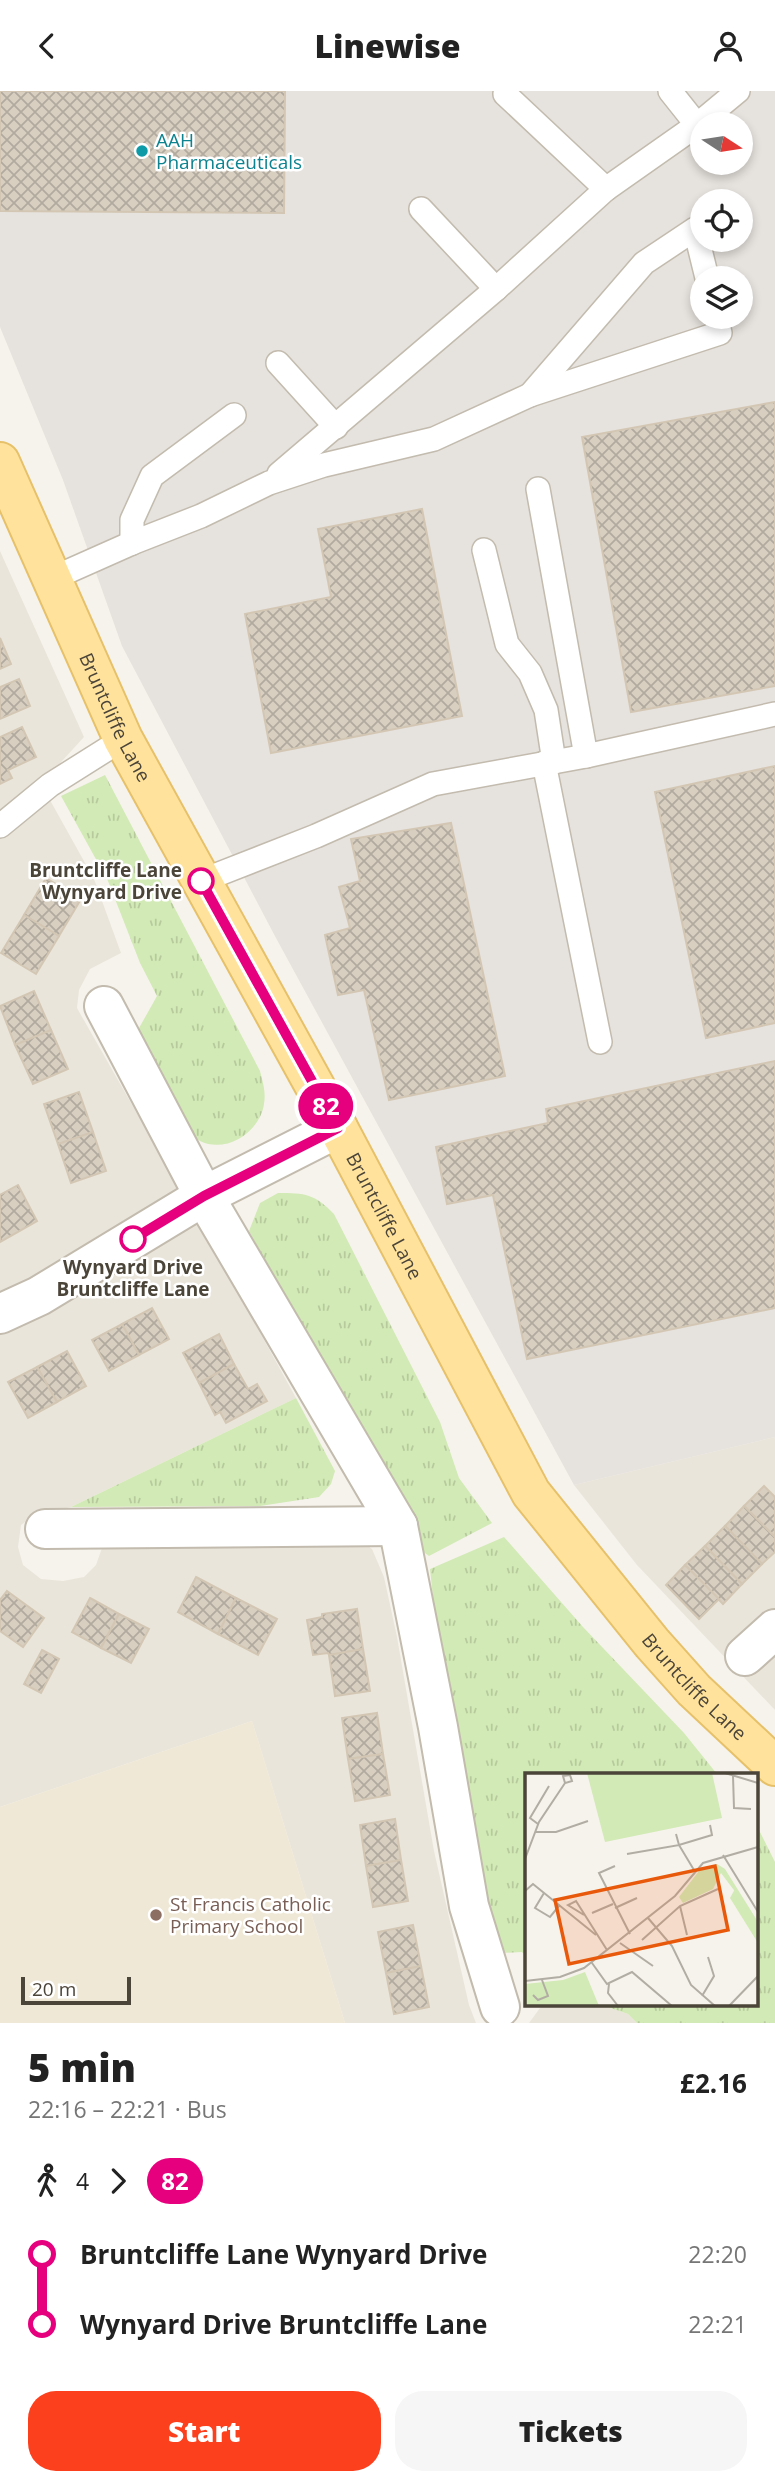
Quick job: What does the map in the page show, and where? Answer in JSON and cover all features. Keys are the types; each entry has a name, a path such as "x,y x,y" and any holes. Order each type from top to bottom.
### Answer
{"main road":[{"name":"Bruntcliffe Lane","path":"0,462 123,739 338,1128 531,1493 652,1643 694,1690 775,1766"}],"street":[{"path":"104,1006 204,1196 398,1526 438,1727 469,1906 500,2007"},
{"path":"0,1314 39,1296 204,1196 338,1128"},
{"path":"46,1529 398,1526"},
{"path":"745,1656 775,1629"}],"lane":[{"path":"670,91 690,116"},
{"path":"713,112 738,91"},
{"path":"505,94 606,189"},
{"path":"268,483 496,289 606,189 690,130"},
{"path":"421,209 496,289"},
{"path":"530,395 644,263 695,229 704,266"},
{"path":"51,579 201,516 268,483 324,465 435,439 530,395 720,333 719,329"},
{"path":"278,363 335,427"},
{"path":"132,543 132,520 152,476 234,415"},
{"path":"538,489 586,756"},
{"path":"484,550 507,644 530,673 546,710 549,762 600,1042"},
{"path":"201,881 316,836 433,784 586,756 775,715"},
{"path":"0,826 50,785 123,739"}],"shaded area":[{"path":"0,91 775,91 775,1437 574,1485 276,938 122,646 63,480 0,327"},
{"path":"0,551 84,737 41,784 94,879 121,953 90,969 79,990 77,1008 296,1398 71,1507 36,1514 21,1525 18,1547 23,1565 41,1579 63,1581 84,1577 96,1565 102,1548 327,1532 355,1537 372,1549 384,1577 434,1851 469,2005 476,2023 345,2023 252,1721 0,1807"},
{"path":"775,1437 775,1710 637,1565 574,1485"},
{"name":"St Francis Catholic Primary School","path":"252,1721 345,2023 0,2023 0,1807"},
{"path":"542,2005 602,2005 628,2014 637,2023 529,2023"}],"green space":[{"path":"105,775 260,1071 265,1095 261,1114 249,1131 231,1142 210,1144 194,1136 134,1037 157,996 140,963 108,881 61,796"},
{"path":"278,1193 309,1196 321,1202 334,1214 440,1422 459,1478 492,1523 429,1556 414,1545 381,1468 249,1231 260,1203"},
{"path":"296,1398 335,1471 331,1484 319,1497 260,1506 71,1507"},
{"path":"504,1537 583,1627 684,1733 716,1773 525,1773 525,1956 522,1952 501,1953 489,1906 449,1715 430,1569"},
{"path":"758,1828 775,1862 775,2023 637,2023 628,2014 602,2005 758,2005"}],"building":[{"name":"AAH Pharmaceuticals","path":"0,91 285,91 284,213 0,211"},
{"path":"775,402 775,686 631,712 582,437"},
{"path":"422,509 462,716 271,753 245,614 331,597 318,529"},
{"path":"0,638 11,664 0,669"},
{"path":"19,679 30,706 0,719 0,687"},
{"path":"22,727 36,757 8,770 12,778 0,784 0,737"},
{"path":"775,766 775,1023 706,1038 655,792"},
{"path":"451,823 505,1076 389,1100 364,990 338,995 325,935 350,928 339,887 360,881 351,839"},
{"path":"46,878 81,899 59,936 24,915"},
{"path":"24,915 59,936 36,974 1,953"},
{"path":"34,991 51,1030 15,1045 0,1006"},
{"path":"51,1030 68,1069 33,1084 15,1045"},
{"path":"775,1061 775,1308 527,1359 493,1195 447,1204 436,1147 548,1123 546,1109"},
{"path":"79,1092 93,1132 58,1144 44,1104"},
{"path":"93,1132 106,1171 71,1183 58,1144"},
{"path":"18,1185 37,1221 0,1242 0,1195"},
{"path":"152,1308 169,1339 139,1355 122,1324"},
{"path":"122,1324 139,1355 109,1371 92,1340"},
{"path":"219,1334 234,1364 199,1383 183,1353"},
{"path":"67,1351 86,1386 57,1402 37,1367"},
{"path":"234,1364 248,1389 257,1384 267,1401 226,1423 220,1412 215,1415 199,1383"},
{"path":"37,1367 57,1402 28,1418 8,1382"},
{"path":"764,1486 775,1497 775,1537 744,1506"},
{"path":"744,1506 775,1537 775,1552 762,1564 725,1526"},
{"path":"725,1526 762,1564 742,1584 705,1546"},
{"path":"705,1546 742,1584 723,1604 685,1565"},
{"path":"685,1565 719,1599 699,1619 666,1585"},
{"path":"196,1577 236,1598 218,1634 178,1612"},
{"path":"7,1591 44,1618 23,1647 0,1631 0,1600"},
{"path":"90,1598 119,1614 101,1648 72,1632"},
{"path":"236,1598 277,1619 258,1655 218,1634"},
{"path":"357,1609 363,1649 313,1655 307,1620 322,1617 322,1614"},
{"path":"119,1614 149,1629 131,1663 101,1648"},
{"path":"363,1649 370,1691 335,1696 329,1655"},
{"path":"42,1650 59,1659 41,1693 24,1684"},
{"path":"377,1713 383,1754 348,1759 342,1718"},
{"path":"383,1754 390,1795 355,1801 348,1759"},
{"path":"395,1819 401,1860 366,1866 360,1825"},
{"path":"401,1860 408,1901 373,1907 366,1866"},
{"path":"413,1925 421,1966 386,1973 378,1932"},
{"path":"421,1966 429,2007 394,2014 386,1973"}],"bus line":[{"name":"82","path":"133,1239 204,1196 338,1128 201,881"}],"place":[{"name":"AAH Pharmaceuticals","path":"142,151"},
{"name":"Bruntcliffe Lane Wynyard Drive","path":"201,881"},
{"name":"Wynyard Drive Bruntcliffe Lane","path":"133,1239"},
{"name":"St Francis Catholic Primary School","path":"156,1915"}]}
